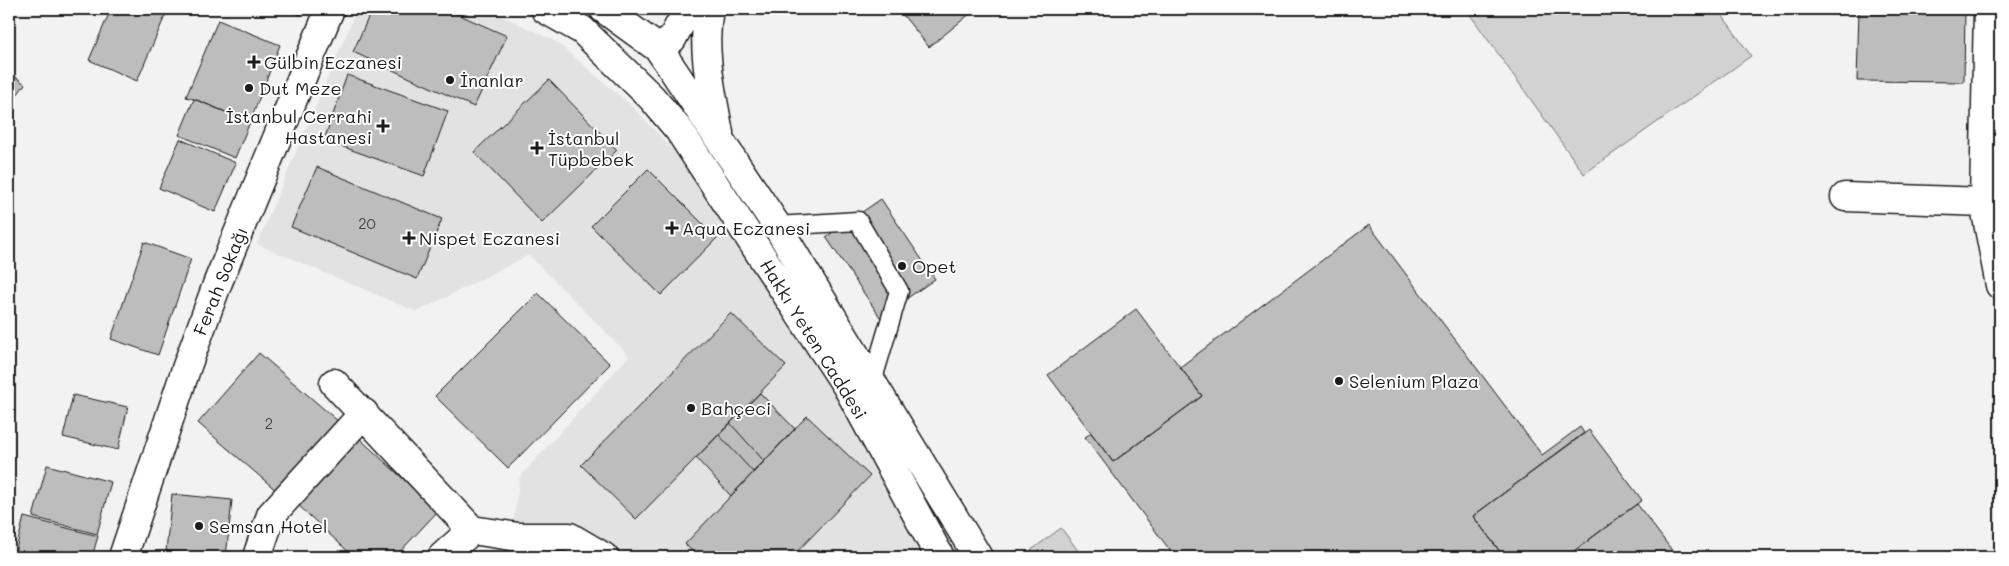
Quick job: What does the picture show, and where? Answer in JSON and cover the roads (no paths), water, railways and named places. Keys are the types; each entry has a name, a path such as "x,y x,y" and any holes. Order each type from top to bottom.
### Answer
{"street":[{"name":"Ferah Sokağı","path":"123,557 187,366 215,291 330,9"},
{"name":"Hakkı Yeten Caddesi","path":"545,9 582,30 652,98 679,130 848,388 940,557"},
{"name":"Hakkı Yeten Caddesi","path":"604,9 659,49 777,226 978,557"},
{"path":"652,98 659,49 672,39 688,9"},
{"path":"709,9 707,21 708,68 721,144"},
{"path":"1988,9 1984,202 2000,285"},
{"path":"1845,197 1984,202"},
{"path":"334,383 472,530 518,537 570,537 604,557"},
{"path":"257,557 271,514 364,414"},
{"path":"442,557 472,530"}],"lane":[{"path":"777,226 858,221 899,291 872,382"}],"place":[{"name":"Gülbin Eczanesi","path":"254,62"},
{"name":"İnanlar","path":"450,80"},
{"name":"Dut Meze","path":"249,88"},
{"name":"İstanbul Cerrahi Hastanesi","path":"383,126"},
{"name":"İstanbul Tüpbebek","path":"537,148"},
{"name":"Aqua Eczanesi","path":"672,228"},
{"name":"Nispet Eczanesi","path":"409,238"},
{"name":"Opet","path":"902,266"},
{"name":"Selenium Plaza","path":"1339,381"},
{"name":"Bahçeci","path":"691,408"},
{"name":"Semsan Hotel","path":"199,526"}]}
